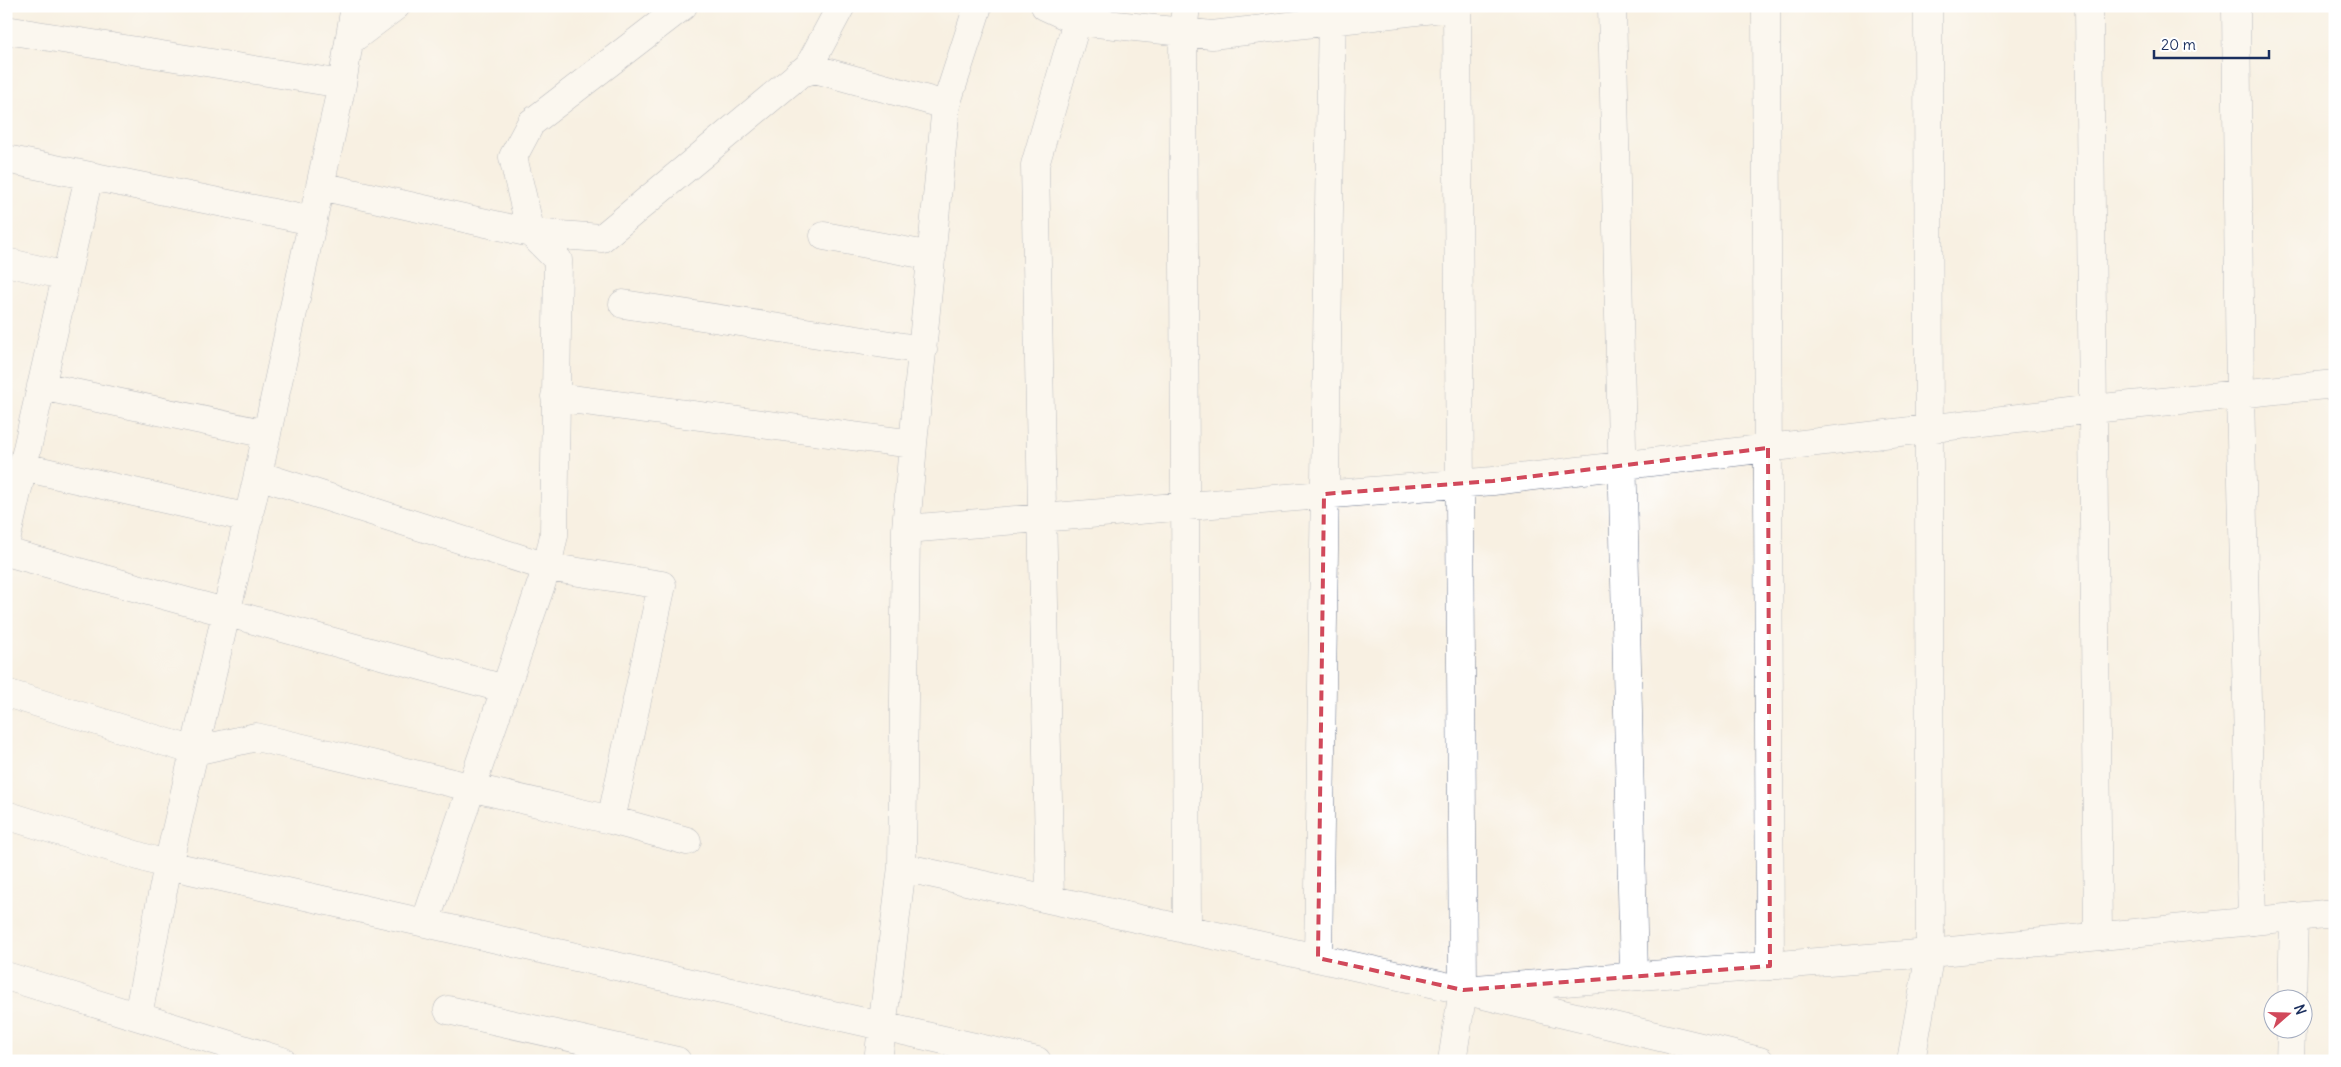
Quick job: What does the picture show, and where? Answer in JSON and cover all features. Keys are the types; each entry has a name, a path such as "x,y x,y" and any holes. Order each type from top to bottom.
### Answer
{"street":[{"path":"138,1015 168,864 249,518 313,221 351,40 354,6"},
{"path":"351,40 396,6"},
{"path":"426,922 548,567 554,535 558,260 530,234 514,157 531,122 683,6"},
{"path":"320,186 530,234 602,238 808,66 841,6"},
{"path":"878,1061 902,867 906,529 946,105 978,6"},
{"path":"1044,6 1077,21 1184,19 1212,35 1332,14 1458,6 1463,990 1452,1061"},
{"path":"1612,6 1634,976"},
{"path":"1766,6 1770,966"},
{"path":"1910,1061 1930,953 1928,6"},
{"path":"2089,6 2098,936"},
{"path":"2236,6 2240,394 2252,921"},
{"path":"1318,958 1332,14"},
{"path":"1184,19 1187,930"},
{"path":"1050,899 1035,165 1077,21"},
{"path":"6,30 342,84"},
{"path":"798,74 815,69 946,105"},
{"path":"6,159 313,221"},
{"path":"6,541 89,176"},
{"path":"824,236 932,256"},
{"path":"6,262 66,276"},
{"path":"623,304 923,350"},
{"path":"906,529 1460,483 2093,409 2335,384"},
{"path":"41,386 267,434"},
{"path":"556,397 914,444"},
{"path":"23,467 249,518"},
{"path":"258,475 548,567 662,585 611,820"},
{"path":"6,552 227,611 505,689"},
{"path":"6,692 195,751 256,737 611,820 686,841"},
{"path":"6,816 168,864 1037,1061"},
{"path":"902,867 1463,990 1760,1061"},
{"path":"1463,990 1930,953 2335,913"},
{"path":"2292,990 2294,917"},
{"path":"6,976 138,1015 282,1061"},
{"path":"448,1010 677,1061"},
{"path":"2290,1061 2291,1040"}],"highlighted area":[{"path":"1768,448 1770,966 1463,990 1318,958 1324,494 1493,481"}]}
